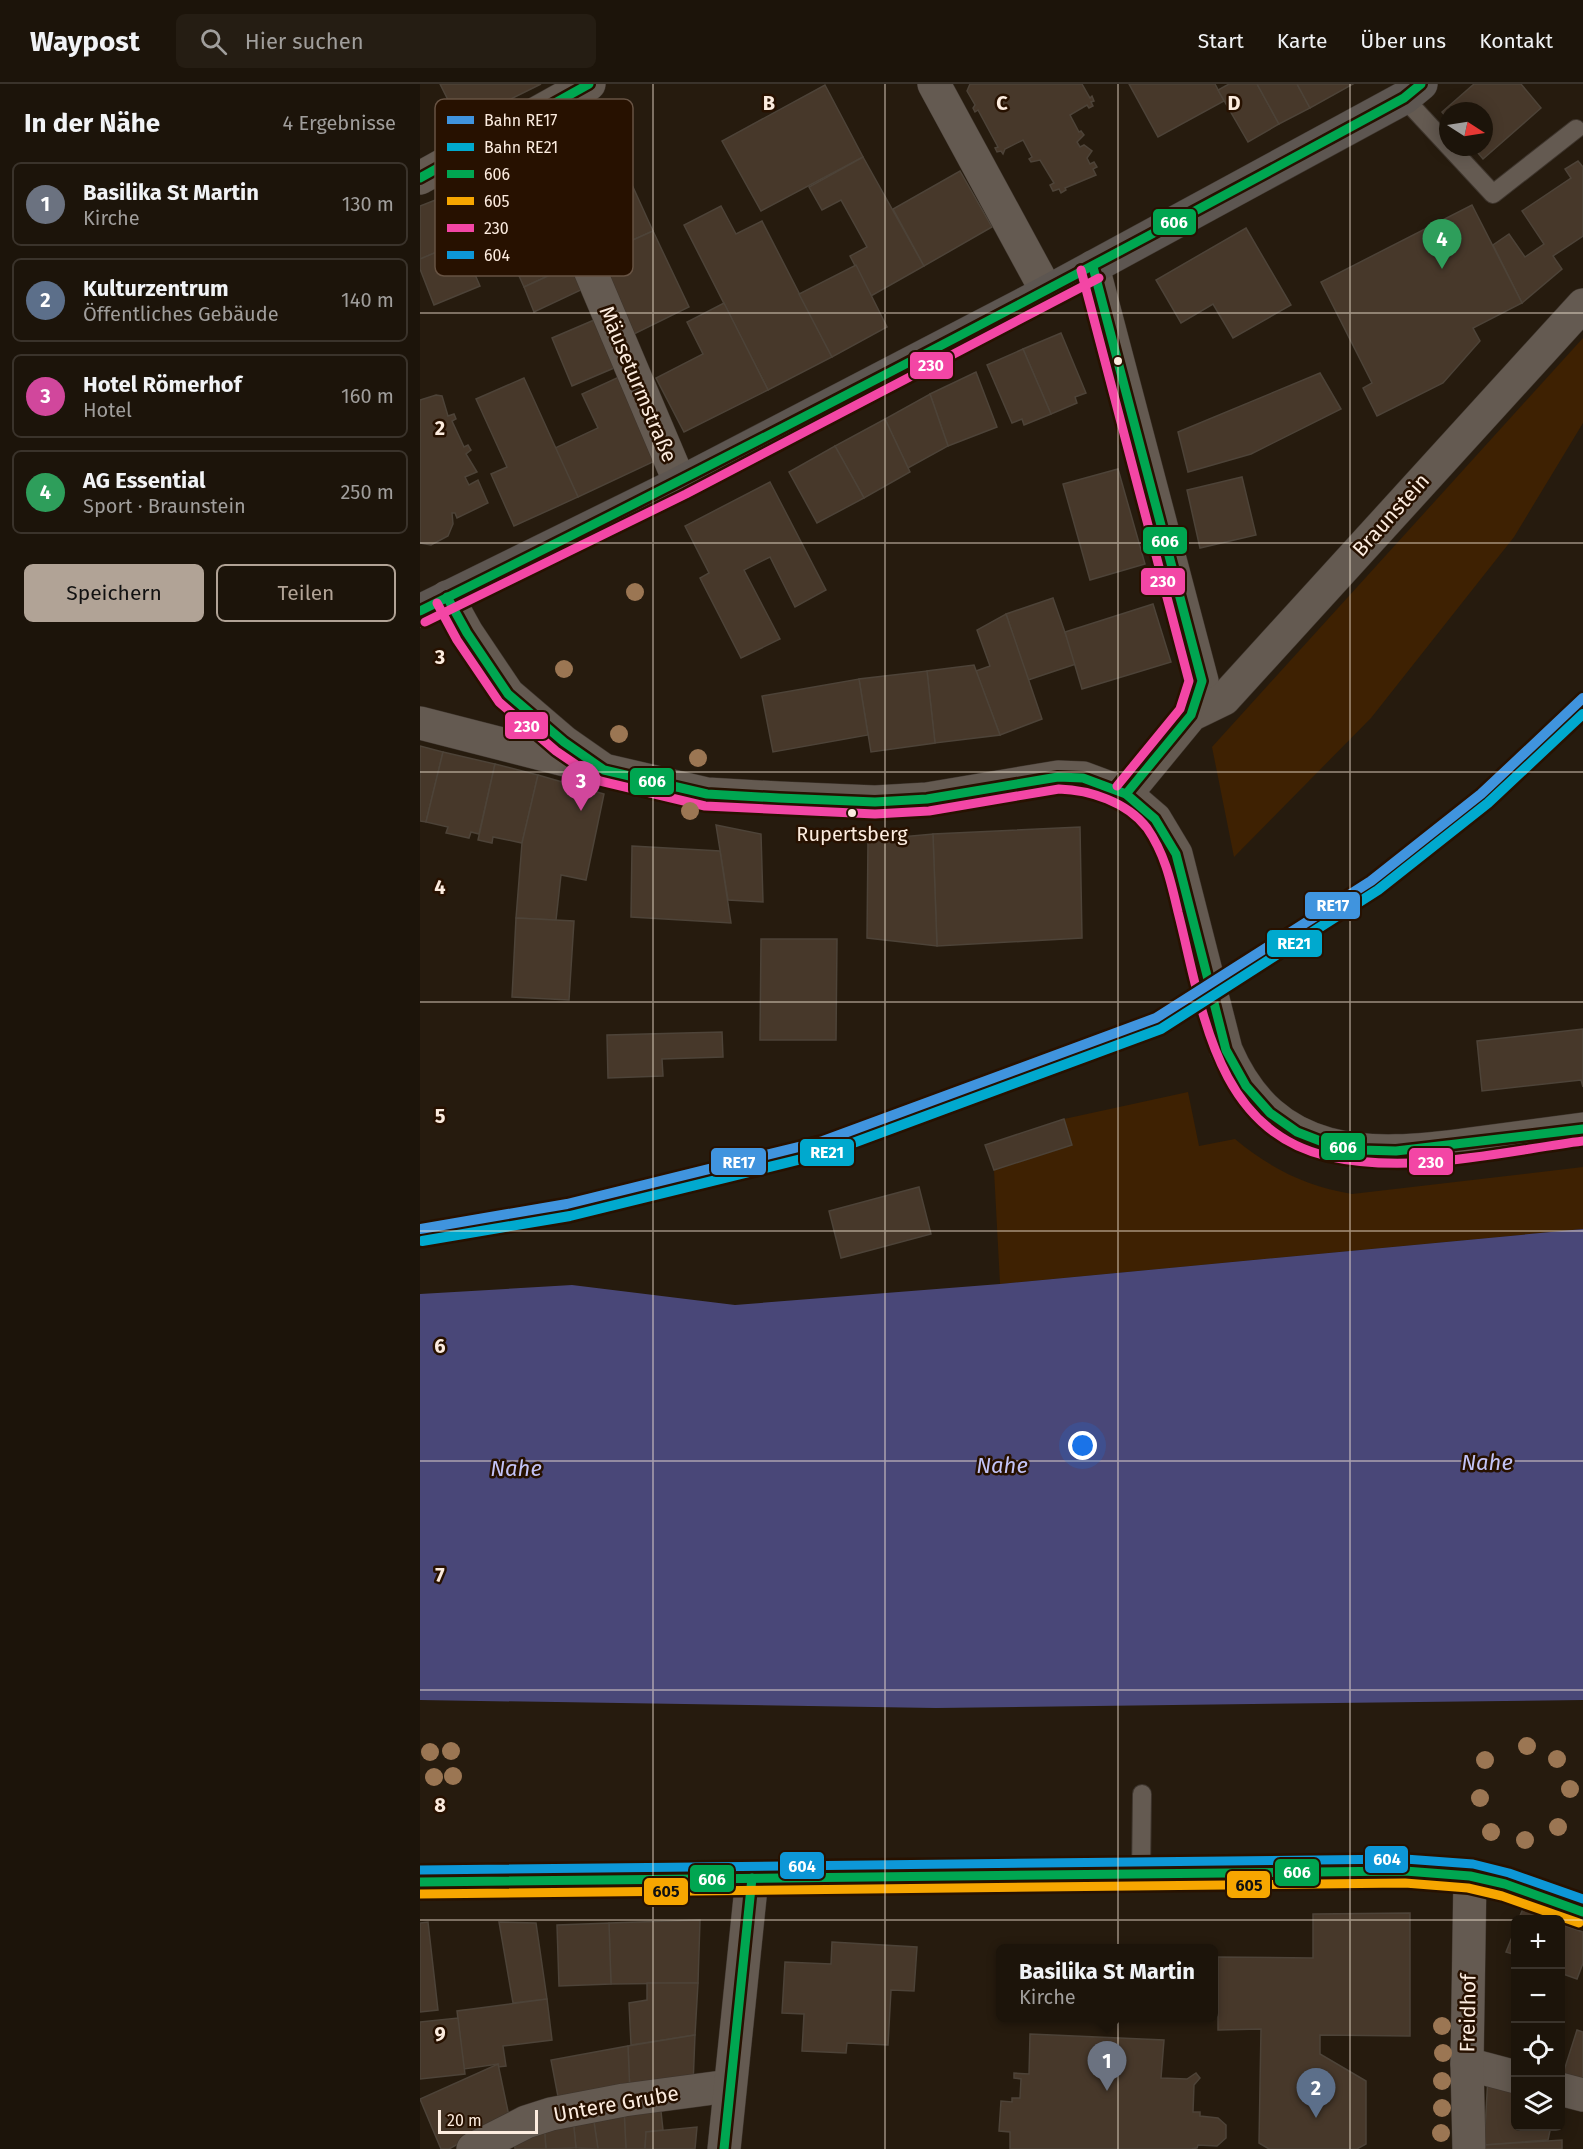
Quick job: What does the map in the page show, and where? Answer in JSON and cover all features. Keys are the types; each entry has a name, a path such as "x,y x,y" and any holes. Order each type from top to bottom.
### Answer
{"main road":[{"path":"434,604 680,483 1047,292 1414,88"}],"street":[{"path":"561,99 589,84"},
{"path":"934,84 1047,292"},
{"path":"420,178 435,170"},
{"path":"1093,267 1202,681 1191,715 1126,794"},
{"name":"Mäuseturmstraße","path":"593,276 680,483"},
{"name":"Braunstein","path":"1191,715 1224,699 1583,305"},
{"path":"434,604 467,633 508,694 564,742 604,770"},
{"path":"420,723 707,794 876,802 927,799 1059,777 1083,778 1126,794 1155,819 1166,833 1176,854 1226,1050 1239,1077 1258,1102 1293,1130 1326,1144 1360,1152 1429,1150 1583,1129"},
{"path":"420,1882 1398,1871 1470,1876 1505,1884 1583,1912"},
{"name":"Freidhof","path":"1469,2149 1492,2070 1468,2000 1470,1876"},
{"path":"724,2149 752,1878"},
{"name":"Untere Grube","path":"473,2149 526,2122 551,2114 624,2100 729,2086"},
{"path":"1565,2090 1583,2094"}],"lane":[{"path":"1414,88 1492,194 1576,129"},
{"path":"1141,1874 1142,1794"}],"shaded area":[{"path":"1583,338 1583,423 1514,537 1371,718 1234,857 1212,747"},
{"path":"1188,1092 1199,1146 1235,1139 1248,1150 1290,1175 1335,1191 1352,1194 1583,1167 1583,1229 1000,1284 994,1170 1071,1145 1064,1119"}],"water":[{"name":"Nahe","path":"1583,1229 1583,1700 936,1708 420,1700 420,1294 572,1285 735,1305 1000,1284"}],"building":[{"path":"440,84 541,84 511,99 448,99"},
{"path":"970,84 1082,84 1090,98 1092,96 1093,106 1089,108 1087,105 1070,115 1079,132 1081,131 1084,135 1077,142 1080,147 1084,145 1092,151 1087,158 1090,164 1094,162 1097,167 1093,169 1096,175 1065,188 1066,190 1061,193 1059,189 1053,191 1050,185 1054,183 1040,160 1031,162 1029,159 1032,157 1023,140 1005,149 1003,154 1001,151 997,152 995,148 998,147 978,110 975,112 973,108 975,105 967,91"},
{"path":"1129,84 1215,84 1224,101 1158,137"},
{"path":"1229,84 1257,84 1279,124 1248,142 1218,90"},
{"path":"1257,84 1297,84 1310,108 1279,124"},
{"path":"1297,84 1353,84 1310,108"},
{"path":"1474,84 1521,84 1541,108 1493,150 1493,102 1453,102"},
{"path":"825,85 863,157 761,211 722,141"},
{"path":"863,157 924,266 871,296 850,256 867,247 841,200 822,210 809,187"},
{"path":"1578,161 1583,167 1583,236 1553,256 1562,269 1522,303 1493,245 1509,234 1525,257 1544,244 1522,211 1571,178 1565,169"},
{"path":"960,171 992,227 924,266 893,209"},
{"path":"633,187 653,231 633,240"},
{"path":"435,200 435,253 420,259 420,206"},
{"path":"1472,205 1522,303 1473,328 1480,341 1443,383 1377,416 1363,388 1372,383 1321,282"},
{"path":"721,206 736,234 762,221 832,357 768,390 684,225"},
{"path":"1246,228 1291,305 1233,338 1213,304 1181,323 1156,280"},
{"path":"653,231 689,307 634,334 608,276 633,276 633,240"},
{"path":"435,253 435,276 476,276 480,286 434,305 420,269 420,259"},
{"path":"856,265 887,327 832,357 799,294"},
{"path":"519,276 548,276 524,287"},
{"path":"548,276 577,276 583,289 534,312 524,287"},
{"path":"724,303 768,390 684,432 656,378 703,354 687,322"},
{"path":"594,320 614,368 572,386 552,338"},
{"path":"1061,333 1086,393 1075,397 1077,403 1051,414 1023,349"},
{"path":"1023,349 1051,414 1024,425 1022,419 1012,423 987,365"},
{"path":"976,372 997,427 948,446 930,394"},
{"path":"1320,373 1341,409 1251,454 1188,472 1178,432"},
{"path":"619,377 657,460 578,497 555,448 598,428 582,394"},
{"path":"524,378 578,497 514,526 491,474 507,467 476,399"},
{"path":"930,394 948,446 908,468 885,419"},
{"path":"436,395 442,396 448,416 454,414 456,419 452,421 464,447 468,445 471,450 466,454 477,472 465,477 469,485 478,480 488,503 457,518 455,513 452,513 453,524 448,536 431,545 420,543 420,400"},
{"path":"885,419 910,472 864,498 835,446"},
{"path":"835,446 864,498 817,523 789,472"},
{"path":"1118,469 1145,564 1090,580 1063,484"},
{"path":"1242,477 1256,535 1200,548 1187,490"},
{"path":"770,482 826,590 795,607 770,557 744,570 780,639 741,658 700,578 709,573 685,526"},
{"path":"1053,598 1076,664 1028,680 1006,614"},
{"path":"1153,604 1171,662 1082,689 1065,632"},
{"path":"1006,614 1042,719 1000,735 976,671 990,666 977,630"},
{"path":"974,665 1000,735 935,743 927,671"},
{"path":"927,671 935,743 871,752 859,679"},
{"path":"859,679 868,735 773,752 762,696"},
{"path":"420,746 443,752 426,822 420,821"},
{"path":"443,752 495,764 479,834 471,832 469,838 446,833 448,827 426,822"},
{"path":"495,764 538,775 522,843 493,837 492,843 478,840"},
{"path":"538,775 604,794 586,880 561,875 556,920 516,918 522,843"},
{"path":"716,825 761,834 763,902 728,900"},
{"path":"1080,827 1082,938 937,946 933,834"},
{"path":"933,834 937,946 867,938 868,840"},
{"path":"632,846 720,851 731,923 631,917"},
{"path":"516,918 574,921 569,1000 512,997"},
{"path":"761,939 837,939 836,1040 760,1040"},
{"path":"1583,1029 1583,1087 1581,1080 1482,1091 1477,1041"},
{"path":"722,1032 723,1057 662,1059 663,1076 608,1078 607,1035"},
{"path":"1064,1119 1072,1145 994,1170 985,1145"},
{"path":"919,1187 931,1234 841,1258 829,1211"},
{"path":"1523,1909 1538,1915 1520,1915"},
{"path":"1410,1913 1410,2036 1320,2035 1320,2054 1366,2081 1366,2144 1357,2149 1269,2149 1259,2143 1261,2029 1218,2030 1218,1957 1313,1958 1313,1914"},
{"path":"700,1920 698,1983 611,1984 609,1923"},
{"path":"428,1922 438,2010 420,2012 420,1923"},
{"path":"499,1922 536,1923 547,1999 513,2003"},
{"path":"609,1923 611,1984 559,1986 557,1925"},
{"path":"1565,1926 1583,1932 1583,1963 1577,1979 1565,1975"},
{"path":"1511,1940 1511,1954 1506,1952"},
{"path":"832,1942 917,1947 914,1991 891,1990 888,2045 847,2043 846,2053 802,2051 804,2014 782,2013 785,1962 831,1964"},
{"path":"647,1983 698,1983 695,2035 631,2045 629,2003 647,2000"},
{"path":"547,1999 552,2040 503,2046 506,2066 498,2067 498,2064 464,2069 457,2011"},
{"path":"458,2018 465,2074 420,2079 420,2022"},
{"path":"1577,2030 1583,2032 1583,2087 1565,2081 1565,2068"},
{"path":"1030,2034 1164,2040 1161,2078 1187,2079 1196,2073 1200,2078 1194,2085 1193,2112 1200,2112 1200,2116 1218,2118 1226,2125 1226,2138 1217,2146 1198,2145 1197,2148 1191,2149 1010,2149 1010,2132 999,2131 1001,2101 1012,2102 1012,2098 1020,2098 1021,2079 1014,2078 1014,2073 1029,2074"},
{"path":"695,2035 693,2085 630,2094 628,2046"},
{"path":"628,2046 630,2094 560,2107 551,2060"},
{"path":"498,2064 509,2116 449,2149 441,2149 420,2099"},
{"path":"1488,2077 1511,2083 1511,2131 1550,2131 1548,2140 1484,2145"},
{"path":"660,2102 663,2130 646,2132 645,2149 626,2149 624,2109"},
{"path":"624,2109 626,2149 598,2149 593,2115"},
{"path":"593,2115 598,2149 576,2148 573,2118"},
{"path":"573,2118 576,2148 546,2149 544,2123"},
{"path":"544,2123 546,2149 515,2149 514,2137"},
{"path":"697,2127 695,2149 645,2149 646,2132"},
{"path":"1562,2140 1562,2149 1484,2149 1484,2145"}],"rail line":[{"name":"RE17","path":"420,1229 567,1204 823,1141 1156,1018 1371,881 1481,794 1583,698"},
{"name":"RE21","path":"422,1241 570,1216 826,1153 1161,1029 1378,890 1488,803 1583,714"}],"transit line":[{"name":"606","path":"562,99 589,84"},
{"name":"606","path":"420,611 668,487 1037,295 1404,98 1421,84"},
{"name":"606","path":"420,178 435,170"},
{"name":"606","path":"1093,267 1202,681 1191,715 1126,794"},
{"name":"230","path":"1081,270 1189,681 1180,709 1117,786"},
{"name":"230","path":"425,622 686,494 1099,278"},
{"name":"606","path":"447,597 467,633 508,694 564,742 604,770 707,794 779,798 875,802 927,799 1058,777 1083,778 1126,794 1155,819 1176,854 1226,1050 1246,1086 1270,1113 1297,1132 1328,1144 1361,1150 1396,1151 1583,1129"},
{"name":"230","path":"437,603 457,640 499,702 556,751 600,781 705,806 875,814 929,811 1059,789 1083,792 1119,804 1147,828 1167,868 1206,1023 1219,1059 1237,1092 1259,1120 1289,1142 1327,1156 1358,1161 1423,1163 1583,1141"},
{"name":"604","path":"420,1870 1405,1859 1473,1864 1509,1873 1583,1899"},
{"name":"606","path":"420,1882 1405,1871 1470,1876 1505,1884 1583,1912"},
{"name":"606","path":"724,2149 752,1878"},
{"name":"605","path":"420,1894 1405,1883 1468,1888 1502,1896 1579,1923"}],"place":[{"name":"AG Essential","path":"1442,269"},
{"name":"Hotel Römerhof","path":"581,811"},
{"name":"Rupertsberg","path":"852,813"},
{"name":"Basilika St Martin","path":"1107,2091"},
{"name":"Kulturzentrum","path":"1316,2118"}]}
